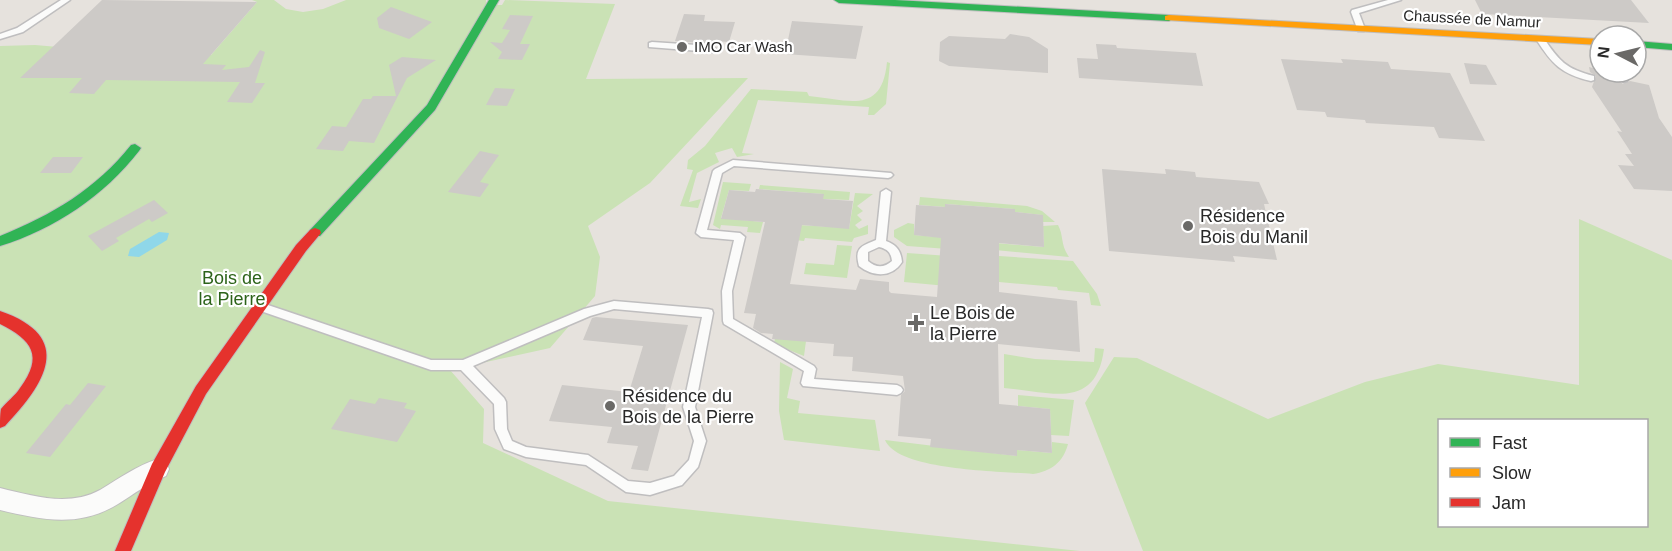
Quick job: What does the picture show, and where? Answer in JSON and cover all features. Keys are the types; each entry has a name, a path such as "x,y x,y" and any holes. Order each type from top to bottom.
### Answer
{"street":[{"path":"123,551 158,469 201,390 258,306 305,243 431,107 494,0"},
{"name":"Chaussée de Namur","path":"839,0 1588,41"},
{"path":"1648,46 1672,47"},
{"path":"0,241 39,225 81,202 117,173 135,148"},
{"path":"0,317 31,336 40,354 36,374 31,384 0,422"},
{"path":"0,499 55,512 79,510 101,502 142,474 158,469"}],"lane":[{"path":"0,37 20,30 66,0"},
{"path":"1362,29 1355,12 1397,0"},
{"path":"1540,39 1554,59 1571,75 1588,78"},
{"path":"652,45 712,49"},
{"path":"888,175 733,163 718,171 701,233 740,237 728,291 728,321 810,369 807,383 897,390"},
{"path":"881,244 886,192"},
{"path":"258,306 432,365 464,365 588,312 614,305 708,313 689,406 700,441 694,463 678,481 650,489 626,486 588,460 526,452 508,445 501,429 500,402 464,365"}],"green space":[{"name":"Bois de la Pierre","path":"252,0 274,0 286,9 303,12 323,9 346,0 486,0 486,5 502,5 505,0 615,4 586,79 748,78 650,183 588,226 600,257 595,296 550,348 450,370 484,409 483,443 608,501 1080,551 0,551 0,46 35,45 140,54 211,55 257,2"},
{"path":"887,62 890,63 886,104 874,115 868,115 869,107 758,100 742,153 754,154 737,157 732,148 715,153 719,162 697,173 689,202 701,199 698,208 680,206 693,170 687,169 688,160 705,146 751,89 807,92 809,96 850,101 861,100 871,97 878,90 884,79"},
{"path":"723,182 751,184 749,191 729,190 721,218 763,222 760,233 747,232 748,227 721,225 720,229 713,225"},
{"path":"760,185 850,192 849,200 823,199 823,194 759,189"},
{"path":"855,193 873,194 857,206 863,211 857,215 862,220 855,225 859,229 868,225 868,234 854,238 852,242 805,238 804,241 795,240 798,225 849,228"},
{"path":"920,197 1027,206 1042,211 1055,222 1043,222 1042,215 1015,212 1014,209 946,204 945,207 919,205"},
{"path":"1579,219 1672,260 1672,551 1143,551 1085,403 1114,357 1137,358 1268,419 1365,382 1438,364 1579,385"},
{"path":"908,223 914,224 914,235 949,238 948,249 907,246 894,237 894,230"},
{"path":"1058,225 1064,248 1069,257 995,250 995,243 1044,247 1043,226"},
{"path":"837,245 852,246 847,278 804,274 806,263 834,265"},
{"path":"907,253 949,256 947,286 904,282"},
{"path":"999,256 1073,261 1097,294 1101,306 1091,305 1089,293 1058,290 1057,287 999,282"},
{"path":"775,338 806,341 804,356 774,344"},
{"path":"1095,348 1104,349 1099,369 1091,382 1081,390 1054,394 1004,388 1004,354 1035,359 1094,362"},
{"path":"780,362 793,369 787,398 800,401 798,413 875,420 880,451 784,440 779,411"},
{"path":"1018,395 1074,400 1069,436 1051,435 1050,409 1018,406"},
{"path":"885,440 1017,456 1017,450 1052,453 1052,442 1068,444 1063,456 1055,465 1033,474 929,464 909,458 894,450"}],"water":[{"path":"159,232 169,233 167,240 139,257 128,256 130,249"}],"building":[{"path":"102,0 257,2 203,64 226,65 222,70 249,67 260,50 265,52 255,83 265,83 252,103 227,102 240,82 106,80 94,94 69,93 82,78 20,78"},
{"path":"1475,0 1631,0 1649,23 1482,14"},
{"path":"391,7 432,22 409,39 379,28 377,18"},
{"path":"684,14 705,15 704,21 735,22 729,42 714,41 713,44 675,41"},
{"path":"510,15 533,16 520,44 530,44 522,60 498,59 502,52 490,42 502,43 510,30 502,29"},
{"path":"792,21 863,26 856,59 785,54"},
{"path":"1010,34 1029,37 1048,49 1048,73 949,66 939,61 940,42 949,36 1005,39"},
{"path":"1096,44 1116,45 1117,48 1196,53 1203,86 1079,78 1077,58 1098,59"},
{"path":"402,57 436,60 407,78 374,143 349,141 343,151 316,149 332,126 346,127 363,99 371,99 373,96 396,96 389,65"},
{"path":"1281,59 1343,63 1341,59 1388,62 1391,69 1450,73 1485,141 1439,138 1434,127 1366,123 1365,120 1327,117 1325,112 1297,110"},
{"path":"1464,63 1486,65 1497,85 1470,84"},
{"path":"1593,84 1649,85 1659,118 1672,137 1672,191 1634,189 1618,165 1634,166 1625,154 1632,154 1617,131 1622,132 1592,87"},
{"path":"495,88 515,89 507,106 486,105"},
{"path":"480,151 499,155 480,182 489,184 480,197 448,192"},
{"path":"53,157 83,157 71,173 40,173"},
{"name":"Résidence Bois du Manil","path":"1102,169 1166,174 1165,169 1195,172 1196,177 1259,182 1269,204 1264,204 1277,260 1233,256 1235,262 1109,251"},
{"name":"Le Bois de la Pierre","path":"756,189 824,194 823,199 853,201 849,229 802,225 790,284 856,290 860,279 889,282 891,293 937,297 941,238 914,235 916,205 945,207 945,204 1015,209 1015,212 1043,215 1044,247 999,243 999,292 1077,301 1080,352 998,344 999,404 1050,409 1052,453 1017,450 1017,456 930,447 931,439 898,436 901,395 905,391 903,376 852,371 853,357 833,356 834,344 772,339 773,334 761,333 753,328 756,314 744,313 765,222 721,219 729,190 755,192"},
{"path":"154,200 168,213 152,222 149,219 116,238 119,241 102,251 88,236"},
{"name":"Résidence du Bois de la Pierre","path":"592,318 688,325 648,471 631,469 638,446 607,443 612,427 549,421 562,385 629,392 643,346 583,340"},
{"path":"88,383 106,386 50,457 26,453 66,404 70,405"},
{"path":"379,398 407,403 404,408 416,411 397,442 331,429 350,399 375,404"}],"traffic: fast":[{"path":"315,233 431,107 494,0"},
{"path":"839,0 1169,18"},
{"path":"1648,45 1672,47"},
{"path":"0,241 75,205 107,180 135,148"}],"traffic: slow":[{"path":"1169,18 1588,41"}],"traffic: jam":[{"path":"123,551 158,469 201,390 301,248 315,233"},
{"path":"0,317 21,328 32,337 39,348 40,359 38,371 25,393 0,421"}],"place":[{"name":"IMO Car Wash","path":"682,47"},
{"name":"Résidence Bois du Manil","path":"1188,226"},
{"name":"Le Bois de la Pierre","path":"916,323"},
{"name":"Résidence du Bois de la Pierre","path":"610,406"}]}
